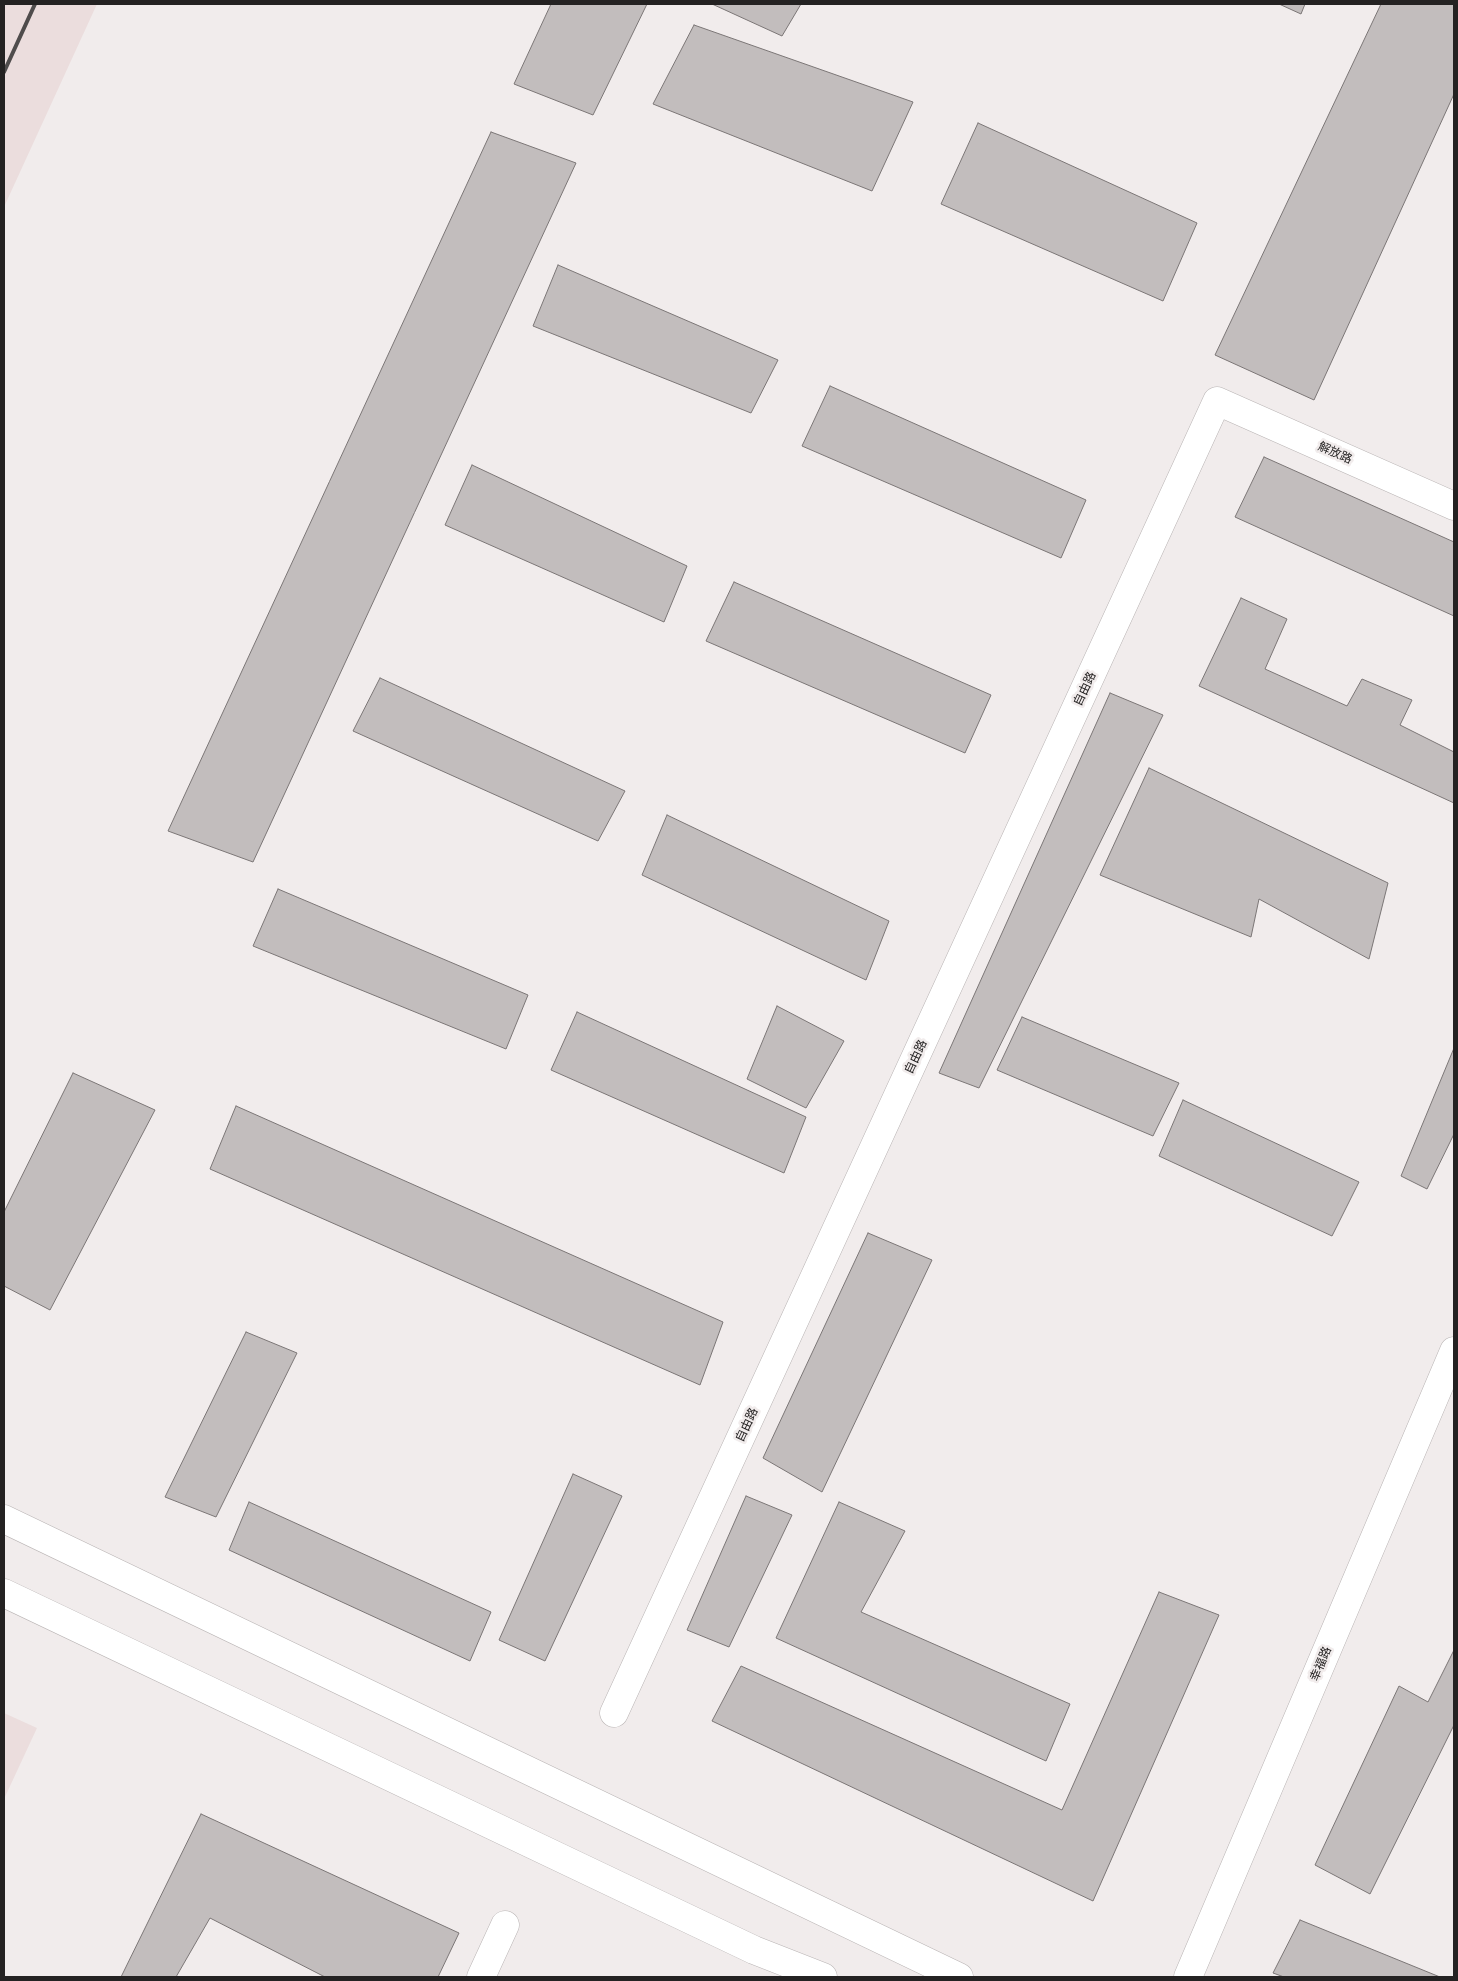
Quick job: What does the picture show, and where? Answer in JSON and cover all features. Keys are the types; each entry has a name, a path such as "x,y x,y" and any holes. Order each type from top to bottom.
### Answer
{"street":[{"name":"解放路","path":"1217,401 1454,506"},
{"name":"自由路","path":"614,1713 1217,401"},
{"name":"幸福路","path":"1188,1977 1454,1351"},
{"path":"4,1519 960,1977"},
{"path":"4,1593 754,1950 823,1977"},
{"path":"481,1977 505,1924"}],"shaded area":[{"path":"4,4 97,4 4,207"},
{"path":"4,1713 37,1728 4,1799"}],"building":[{"path":"551,4 647,4 593,115 514,84"},
{"path":"712,4 801,4 782,36"},
{"path":"1279,4 1305,4 1301,14"},
{"path":"1381,4 1454,4 1454,94 1314,400 1215,355"},
{"path":"694,25 913,102 872,191 653,104"},
{"path":"978,123 1197,223 1163,301 941,204"},
{"path":"491,132 576,163 253,862 168,831"},
{"path":"558,265 778,360 751,413 533,326"},
{"path":"830,386 1086,500 1061,558 802,446"},
{"path":"1264,457 1454,542 1454,616 1235,517"},
{"path":"472,465 687,566 664,622 445,525"},
{"path":"734,582 991,695 965,753 706,641"},
{"path":"1241,598 1287,619 1265,669 1347,706 1362,679 1412,700 1400,725 1454,752 1454,803 1199,686"},
{"path":"380,678 625,791 598,841 353,731"},
{"path":"1110,693 1163,715 979,1088 939,1073"},
{"path":"1149,768 1388,883 1369,959 1259,899 1251,937 1100,875"},
{"path":"667,815 889,921 866,980 642,875"},
{"path":"278,889 528,995 506,1049 253,946"},
{"path":"777,1006 844,1041 806,1108 747,1079"},
{"path":"577,1012 806,1117 784,1173 551,1070"},
{"path":"1022,1017 1179,1083 1153,1136 997,1070"},
{"path":"1454,1048 1454,1134 1427,1189 1401,1176"},
{"path":"73,1073 155,1110 50,1310 4,1286 4,1212"},
{"path":"1183,1100 1359,1182 1332,1236 1159,1156"},
{"path":"236,1106 723,1322 700,1385 210,1169"},
{"path":"868,1233 932,1260 822,1492 763,1458"},
{"path":"246,1332 297,1353 216,1517 165,1497"},
{"path":"573,1474 622,1496 545,1661 499,1640"},
{"path":"746,1496 792,1515 729,1647 687,1630"},
{"path":"249,1502 491,1612 470,1661 229,1550"},
{"path":"839,1502 905,1531 861,1612 1070,1704 1046,1761 776,1638"},
{"path":"1159,1592 1219,1615 1093,1901 712,1721 741,1666 1062,1810"},
{"path":"1454,1650 1454,1725 1370,1894 1315,1865 1399,1686 1428,1702"},
{"path":"201,1814 459,1933 438,1977 325,1977 210,1918 176,1977 121,1977"},
{"path":"1300,1920 1440,1977 1284,1977 1273,1973"}],"railway":[{"path":"4,72 35,4"}]}
